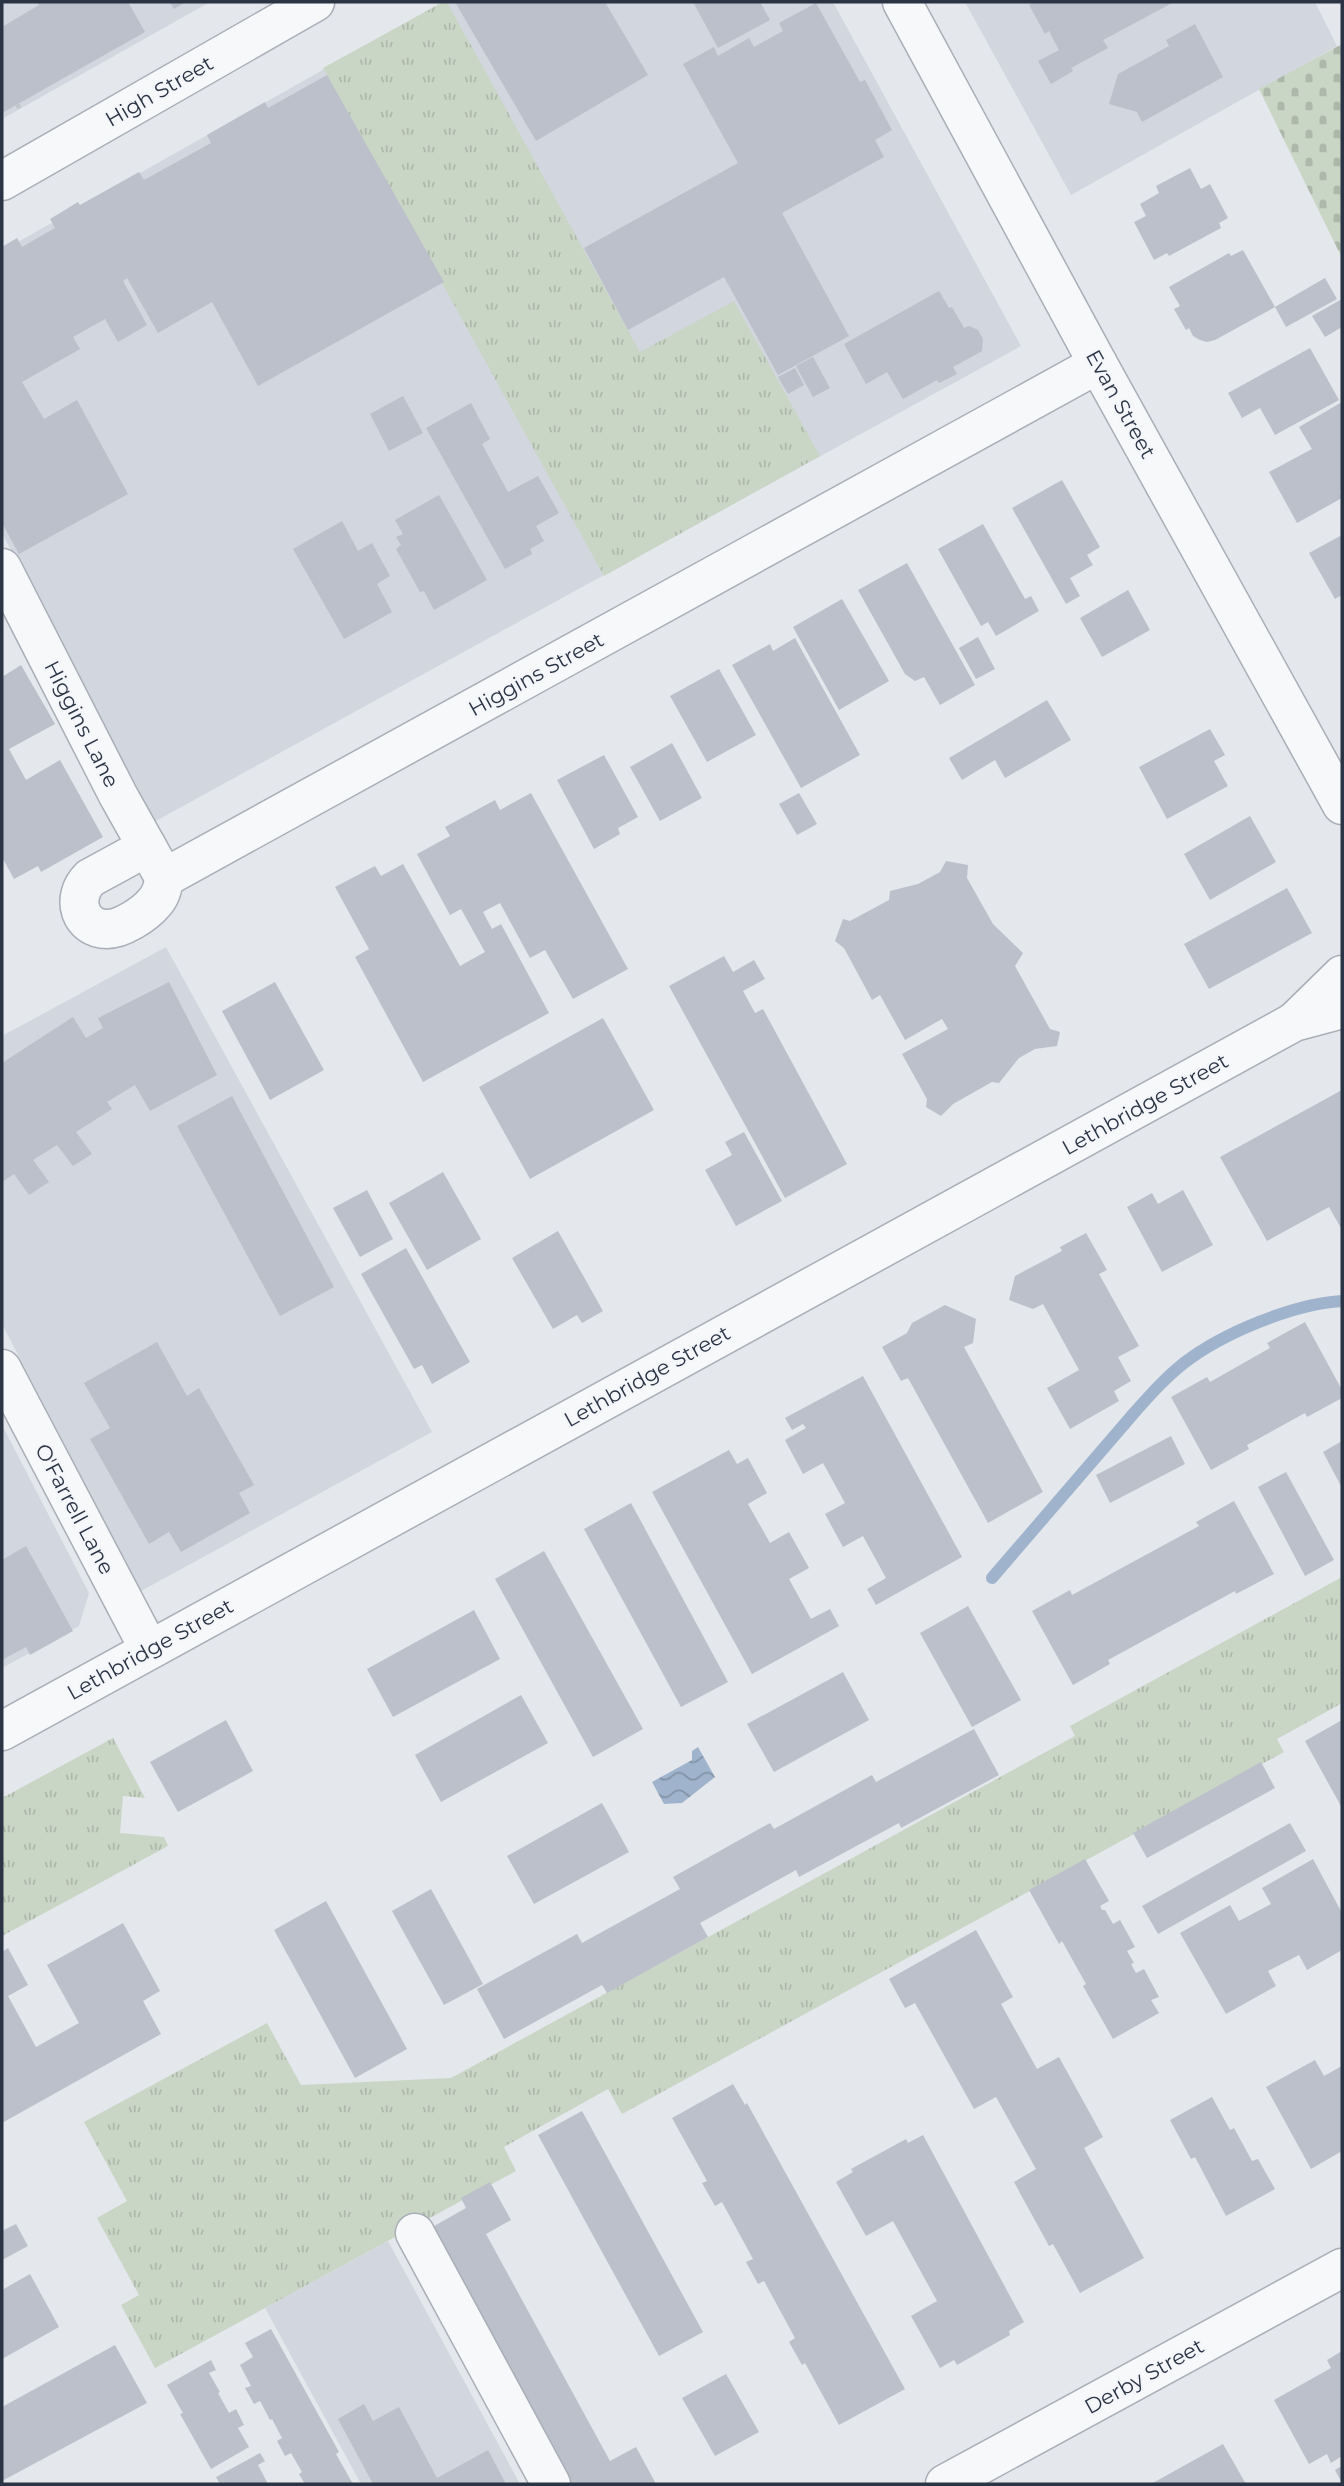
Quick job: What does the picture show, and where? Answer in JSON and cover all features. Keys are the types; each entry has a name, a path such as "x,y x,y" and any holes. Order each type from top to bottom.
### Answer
{"street":[{"name":"High Street","path":"2,181 316,2"},
{"name":"Evan Street","path":"902,2 1342,805"},
{"name":"Higgins Street","path":"155,863 1098,364"},
{"name":"Higgins Lane","path":"2,568 155,863"},
{"name":"Lethbridge Street","path":"1294,1022 1342,975"},
{"name":"Lethbridge Street","path":"2,1731 1294,1022 1342,1009"},
{"name":"O'Farrell Lane","path":"2,1369 149,1649"},
{"path":"415,2233 551,2484"},
{"name":"Derby Street","path":"945,2484 1342,2268"}],"path":[{"path":"17,104 22,112"}],"shaded area":[{"path":"2,2 210,2 2,119"},
{"path":"443,2 833,2 1021,346 154,822 2,533 2,251"},
{"path":"965,2 1315,2 1337,46 1071,195"},
{"path":"166,947 432,1432 141,1591 2,1324 2,1036"},
{"path":"2,1425 89,1593 79,1626 2,1668"},
{"path":"388,2241 520,2484 361,2484 265,2308"}],"green space":[{"path":"447,2 640,352 734,301 820,456 604,576 323,68"},
{"path":"1342,44 1342,258 1259,89"},
{"path":"1342,1577 1342,1703 1277,1739 1284,1752 622,2114 608,2089 504,2147 516,2171 155,2368 121,2305 139,2295 97,2218 127,2201 84,2122 267,2023 301,2085 451,2078 1075,1736 1070,1726"},
{"path":"113,1738 145,1798 123,1796 120,1833 164,1837 168,1846 2,1936 2,1798"}],"water":[{"path":"698,1747 715,1777 682,1803 664,1804 652,1782 692,1760 692,1751"}],"building":[{"path":"37,2 128,2 145,32 2,113 2,27 39,5"},
{"path":"170,2 186,2 174,9"},
{"path":"455,2 605,2 648,75 536,141"},
{"path":"693,2 760,2 770,20 718,48"},
{"path":"1034,2 1174,2 1103,40 1108,48 1071,68 1073,71 1051,84 1038,61 1059,50 1049,31 1045,34 1029,5"},
{"path":"816,3 860,82 865,80 892,130 875,140 884,157 782,213 849,336 778,375 724,277 628,330 584,248 738,163 683,64 714,47 718,56 749,38 754,47 783,31 779,23"},
{"path":"1195,24 1223,77 1142,122 1137,112 1109,104 1118,74 1169,46 1166,40"},
{"path":"327,75 444,282 258,386 212,302 158,333 127,278 123,281 147,325 118,342 105,319 73,337 80,349 22,382 44,419 77,400 128,494 19,554 2,523 2,247 17,238 22,247 55,228 50,219 78,202 80,205 139,172 144,180 211,143 207,135 265,102 268,108"},
{"path":"1190,168 1201,189 1210,184 1228,218 1219,223 1221,228 1169,256 1167,253 1154,260 1134,222 1146,216 1140,204 1159,193 1156,186"},
{"path":"1243,250 1275,307 1215,340 1200,340 1193,336 1189,328 1186,330 1174,309 1180,306 1169,287 1229,253 1231,256"},
{"path":"1325,278 1337,299 1286,327 1275,307"},
{"path":"939,291 964,328 969,326 978,330 983,339 982,351 953,367 957,374 939,383 937,380 903,399 887,372 866,384 844,344"},
{"path":"1342,299 1342,327 1325,337 1312,316"},
{"path":"1310,348 1339,400 1275,435 1260,408 1242,418 1228,393"},
{"path":"813,357 830,388 813,397 796,366"},
{"path":"795,368 804,385 788,394 778,377"},
{"path":"403,396 423,433 389,451 370,414"},
{"path":"1342,402 1342,498 1297,523 1269,472 1312,449 1299,427"},
{"path":"471,403 490,439 482,444 508,492 538,476 559,513 536,526 544,541 530,549 532,554 505,569 426,428"},
{"path":"1062,480 1100,547 1087,555 1093,565 1070,578 1080,596 1066,604 1012,508"},
{"path":"439,495 487,580 434,610 424,591 420,592 396,549 401,545 396,537 403,534 395,520"},
{"path":"342,521 358,551 372,543 390,576 377,584 392,612 344,639 293,549"},
{"path":"983,524 1025,599 1031,596 1039,611 996,636 988,622 981,626 938,549"},
{"path":"1342,535 1342,595 1335,599 1309,553"},
{"path":"907,563 975,685 940,705 924,677 915,681 905,674 858,590"},
{"path":"1128,590 1150,630 1102,657 1080,618"},
{"path":"842,599 889,681 839,710 793,627"},
{"path":"978,637 995,669 976,679 959,648"},
{"path":"795,638 860,755 801,788 732,665 770,644 773,651"},
{"path":"21,665 55,724 9,749 26,780 60,760 103,837 41,872 38,866 14,879 2,857 2,677"},
{"path":"719,669 756,735 707,762 670,696"},
{"path":"1047,700 1071,740 1005,778 995,760 962,780 949,758"},
{"path":"1210,729 1225,755 1214,761 1228,786 1167,819 1139,767"},
{"path":"672,743 702,798 660,821 630,767"},
{"path":"604,755 638,817 618,828 620,834 594,849 557,780"},
{"path":"531,793 628,969 573,999 545,950 530,958 500,903 483,912 492,929 501,924 549,1013 423,1082 355,957 369,949 335,887 375,866 381,876 403,864 460,966 485,952 461,909 450,915 417,854 450,836 445,827 495,800 500,810"},
{"path":"799,793 817,824 797,835 779,804"},
{"path":"1250,816 1276,862 1210,900 1184,854"},
{"path":"946,861 968,865 967,878 993,924 1023,953 1015,966 1050,1029 1060,1032 1057,1046 1035,1049 1019,1058 999,1083 992,1082 953,1104 941,1116 926,1107 927,1099 902,1054 948,1029 942,1019 905,1040 880,995 872,1000 844,948 835,941 843,919 850,921 889,900 890,891 918,884 940,872"},
{"path":"1287,888 1312,933 1209,989 1184,944"},
{"path":"724,956 733,972 754,960 765,979 743,991 755,1013 763,1009 847,1164 785,1198 669,986"},
{"path":"169,982 217,1075 150,1111 135,1085 107,1102 112,1109 76,1132 92,1154 73,1166 57,1145 33,1160 49,1182 29,1195 14,1174 2,1182 2,1063 73,1017 86,1038 103,1028 98,1018"},
{"path":"275,982 324,1070 270,1100 222,1011"},
{"path":"603,1018 654,1110 530,1179 479,1087"},
{"path":"1342,1090 1342,1230 1329,1207 1267,1241 1220,1157"},
{"path":"232,1096 334,1287 280,1316 177,1126"},
{"path":"744,1132 782,1201 736,1226 705,1170 732,1155 725,1142"},
{"path":"443,1172 481,1239 427,1270 389,1203"},
{"path":"367,1190 393,1239 360,1257 333,1208"},
{"path":"1183,1190 1213,1245 1162,1272 1127,1207 1152,1193 1158,1204"},
{"path":"558,1231 603,1311 582,1323 577,1315 553,1329 512,1258"},
{"path":"1086,1233 1107,1270 1099,1274 1139,1346 1118,1357 1131,1381 1114,1391 1119,1401 1070,1429 1047,1388 1079,1370 1043,1304 1033,1309 1009,1300 1015,1276 1062,1251 1060,1247"},
{"path":"406,1248 470,1362 432,1384 422,1365 414,1369 361,1274"},
{"path":"945,1305 976,1319 973,1343 964,1347 1043,1492 988,1523 908,1378 901,1381 882,1347 907,1333 912,1323"},
{"path":"1305,1322 1342,1390 1342,1398 1307,1417 1305,1413 1247,1445 1249,1449 1211,1470 1171,1397 1207,1377 1210,1382 1270,1348 1267,1343"},
{"path":"157,1342 187,1396 199,1388 254,1485 239,1493 250,1513 181,1552 169,1532 149,1544 90,1439 110,1428 84,1383"},
{"path":"863,1376 962,1557 876,1605 867,1589 886,1578 863,1536 843,1547 825,1514 845,1503 823,1463 803,1474 785,1440 806,1428 803,1424 792,1430 785,1418"},
{"path":"1171,1436 1185,1464 1110,1503 1096,1475"},
{"path":"1342,1441 1342,1488 1323,1452"},
{"path":"729,1450 737,1464 748,1458 767,1493 748,1504 770,1543 789,1532 809,1568 789,1579 811,1619 830,1609 839,1626 752,1674 652,1492"},
{"path":"1286,1472 1334,1560 1305,1576 1258,1487"},
{"path":"1234,1501 1274,1574 1236,1594 1235,1591 1108,1660 1110,1664 1073,1685 1032,1611 1070,1590 1072,1595 1199,1526 1196,1522"},
{"path":"631,1503 728,1682 681,1707 584,1529"},
{"path":"26,1546 73,1631 30,1655 26,1647 2,1660 2,1560"},
{"path":"544,1551 643,1729 593,1757 495,1579"},
{"path":"968,1606 1021,1700 972,1727 920,1633"},
{"path":"474,1610 500,1659 393,1717 367,1669"},
{"path":"843,1672 869,1720 774,1772 747,1724"},
{"path":"521,1695 548,1743 441,1802 415,1755"},
{"path":"226,1720 253,1771 178,1812 150,1762"},
{"path":"1342,1720 1342,1808 1305,1741"},
{"path":"974,1729 999,1775 901,1828 899,1823 799,1877 796,1870 700,1923 708,1937 607,1993 602,1985 504,2039 477,1989 577,1934 582,1943 680,1889 673,1877 770,1823 774,1829 872,1775 876,1782"},
{"path":"1261,1762 1275,1788 1147,1858 1133,1833"},
{"path":"602,1803 629,1852 534,1904 507,1856"},
{"path":"1290,1823 1306,1851 1158,1934 1142,1906"},
{"path":"1085,1859 1109,1901 1100,1906 1102,1910 1105,1910 1113,1924 1120,1920 1135,1947 1127,1951 1134,1963 1131,1964 1136,1973 1144,1969 1159,1997 1151,2000 1159,2013 1113,2039 1083,1986 1086,1984 1062,1941 1059,1944 1029,1890"},
{"path":"1313,1859 1342,1913 1342,1950 1307,1970 1299,1955 1268,1971 1276,1986 1226,2014 1180,1933 1230,1905 1239,1921 1271,1904 1262,1888"},
{"path":"431,1889 483,1984 444,2005 392,1911"},
{"path":"326,1901 407,2049 355,2078 274,1930"},
{"path":"123,1923 160,1991 143,2001 161,2034 2,2123 2,1952 8,1948 28,1985 8,1996 36,2047 79,2023 47,1965"},
{"path":"976,1930 1013,1997 1001,2004 1037,2069 1059,2057 1103,2137 1084,2148 1144,2258 1080,2293 1053,2244 1049,2246 1014,2182 1036,2169 996,2097 974,2109 915,2003 905,2008 889,1979"},
{"path":"1315,2060 1324,2076 1342,2066 1342,2151 1311,2169 1266,2087"},
{"path":"733,2084 745,2105 747,2103 905,2389 839,2425 805,2363 802,2365 789,2342 795,2338 764,2281 758,2284 746,2262 753,2259 722,2202 715,2206 702,2183 707,2181 672,2118"},
{"path":"1212,2097 1230,2130 1234,2128 1252,2161 1258,2159 1275,2189 1226,2216 1195,2157 1191,2159 1170,2120"},
{"path":"582,2111 703,2332 659,2356 538,2135"},
{"path":"923,2135 1024,2322 1009,2331 1010,2335 957,2365 954,2360 940,2368 911,2316 937,2301 893,2221 866,2236 836,2182 853,2172 851,2169 906,2139 908,2143"},
{"path":"490,2182 511,2220 486,2234 610,2461 636,2447 656,2484 569,2484 429,2229 466,2208 461,2198"},
{"path":"16,2224 28,2246 2,2260 2,2231"},
{"path":"30,2274 59,2327 2,2359 2,2290"},
{"path":"271,2329 339,2452 336,2454 353,2484 305,2484 299,2474 302,2472 291,2453 285,2456 277,2441 282,2438 272,2419 270,2420 260,2401 254,2404 245,2388 251,2386 240,2365 253,2357 245,2343"},
{"path":"115,2345 147,2403 2,2481 2,2407"},
{"path":"1342,2351 1342,2456 1331,2463 1327,2454 1309,2464 1274,2400 1331,2368 1327,2360"},
{"path":"211,2360 216,2370 209,2373 229,2413 236,2409 244,2425 238,2428 249,2447 211,2469 167,2385"},
{"path":"726,2374 759,2432 715,2456 682,2398"},
{"path":"364,2404 373,2421 399,2407 437,2478 488,2450 506,2484 373,2484 338,2419"},
{"path":"1223,2444 1246,2484 1151,2484"},
{"path":"260,2453 265,2461 258,2465 268,2484 220,2484 216,2477"},
{"path":"1342,2466 1342,2483 1335,2470"}],"waterway":[{"path":"992,1578 1140,1406 1184,1363 1218,1341 1259,1322 1302,1308 1342,1301"}]}
